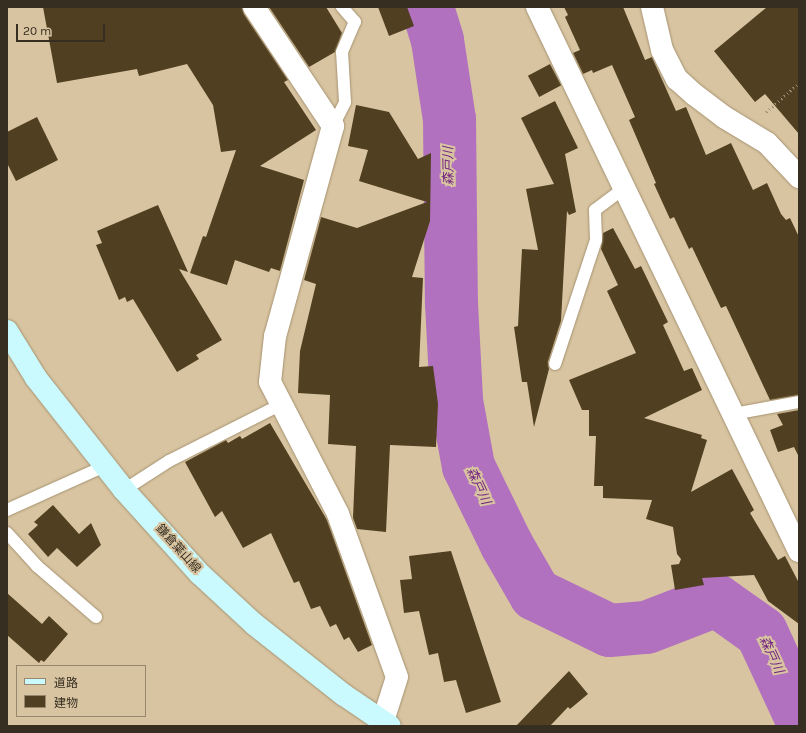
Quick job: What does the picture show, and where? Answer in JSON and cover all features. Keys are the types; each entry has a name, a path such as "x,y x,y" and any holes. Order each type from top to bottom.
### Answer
{"main road":[{"name":"鎌倉葉山線","path":"7,331 36,378 124,490 200,574 254,624 386,724"}],"street":[{"path":"254,7 333,126 275,336 270,382 338,514 397,677 386,724"},
{"path":"537,7 623,189 799,551"},
{"path":"652,7 662,50 677,79 695,95 766,143 799,177"}],"lane":[{"path":"333,126 345,102 342,52 355,22 342,7"},
{"path":"555,364 596,240 595,210 623,189"},
{"path":"733,414 799,402"},
{"path":"124,490 169,461 282,404"},
{"path":"7,510 105,466"},
{"path":"7,533 37,566 96,617"}],"path":[{"path":"745,130 799,83"}],"building":[{"path":"43,7 242,7 244,14 288,80 284,82 316,130 260,166 304,180 280,271 271,268 269,272 235,260 227,285 190,273 203,236 206,237 236,150 221,152 213,105 187,64 139,76 137,69 57,83"},
{"path":"269,7 326,7 342,33 335,52 309,67"},
{"path":"378,7 407,7 414,26 389,36"},
{"path":"564,7 623,7 645,60 652,57 676,111 686,107 706,155 731,143 753,190 767,183 781,214 786,220 790,218 799,237 799,395 770,400 726,306 721,308 692,247 689,249 674,217 670,219 654,184 656,183 629,120 635,117 612,65 593,73 592,70 583,74 573,53 580,50 565,17 568,15"},
{"path":"767,7 799,7 799,134 765,94 755,102 714,51"},
{"path":"550,64 561,85 539,97 528,76"},
{"path":"555,101 578,148 565,154 576,212 569,215 567,211 561,321 548,362 549,369 534,427 527,382 522,382 514,327 518,326 522,249 538,250 526,189 554,184 521,118"},
{"path":"356,105 389,112 418,159 431,153 430,221 412,277 423,278 419,367 433,366 438,404 436,447 390,445 386,532 357,529 353,518 356,446 328,444 330,395 298,393 300,351 316,284 304,280 321,217 357,228 427,202 359,181 368,150 348,146"},
{"path":"37,117 58,160 16,181 7,163 7,132"},
{"path":"158,205 188,272 179,269 222,340 196,355 199,359 177,372 133,299 127,302 125,297 119,300 96,245 102,243 97,231"},
{"path":"613,228 635,269 641,266 668,322 663,325 684,371 692,368 702,390 644,418 702,435 701,438 707,440 691,492 732,469 754,510 750,513 778,560 785,556 799,583 799,624 768,601 754,575 702,578 704,585 675,590 671,565 679,564 681,559 677,554 673,527 646,519 652,500 603,498 603,486 594,486 596,436 589,436 589,410 582,410 569,380 636,353 607,291 618,285 601,249 603,233"},
{"path":"799,410 799,457 794,447 778,452 770,430 783,425 777,414"},
{"path":"270,423 327,520 372,645 358,652 349,637 344,640 336,624 330,627 320,606 311,609 299,581 294,583 271,533 243,548 222,511 215,517 185,462 226,440 228,443 240,436 242,439"},
{"path":"53,505 79,534 91,523 101,545 77,567 57,548 48,557 28,534 38,525 34,522"},
{"path":"451,551 501,702 466,713 456,680 444,682 438,653 429,655 419,611 404,613 400,580 412,579 409,556"},
{"path":"7,593 42,624 49,616 68,634 44,662 41,660 39,663 7,635"},
{"path":"569,671 588,694 570,709 568,707 550,726 516,726"}],"waterway":[{"name":"森戸川","path":"427,7 437,40 449,119 451,303 456,400 468,466 506,544 535,594 609,630 646,627 716,600 761,632 799,714"}]}
